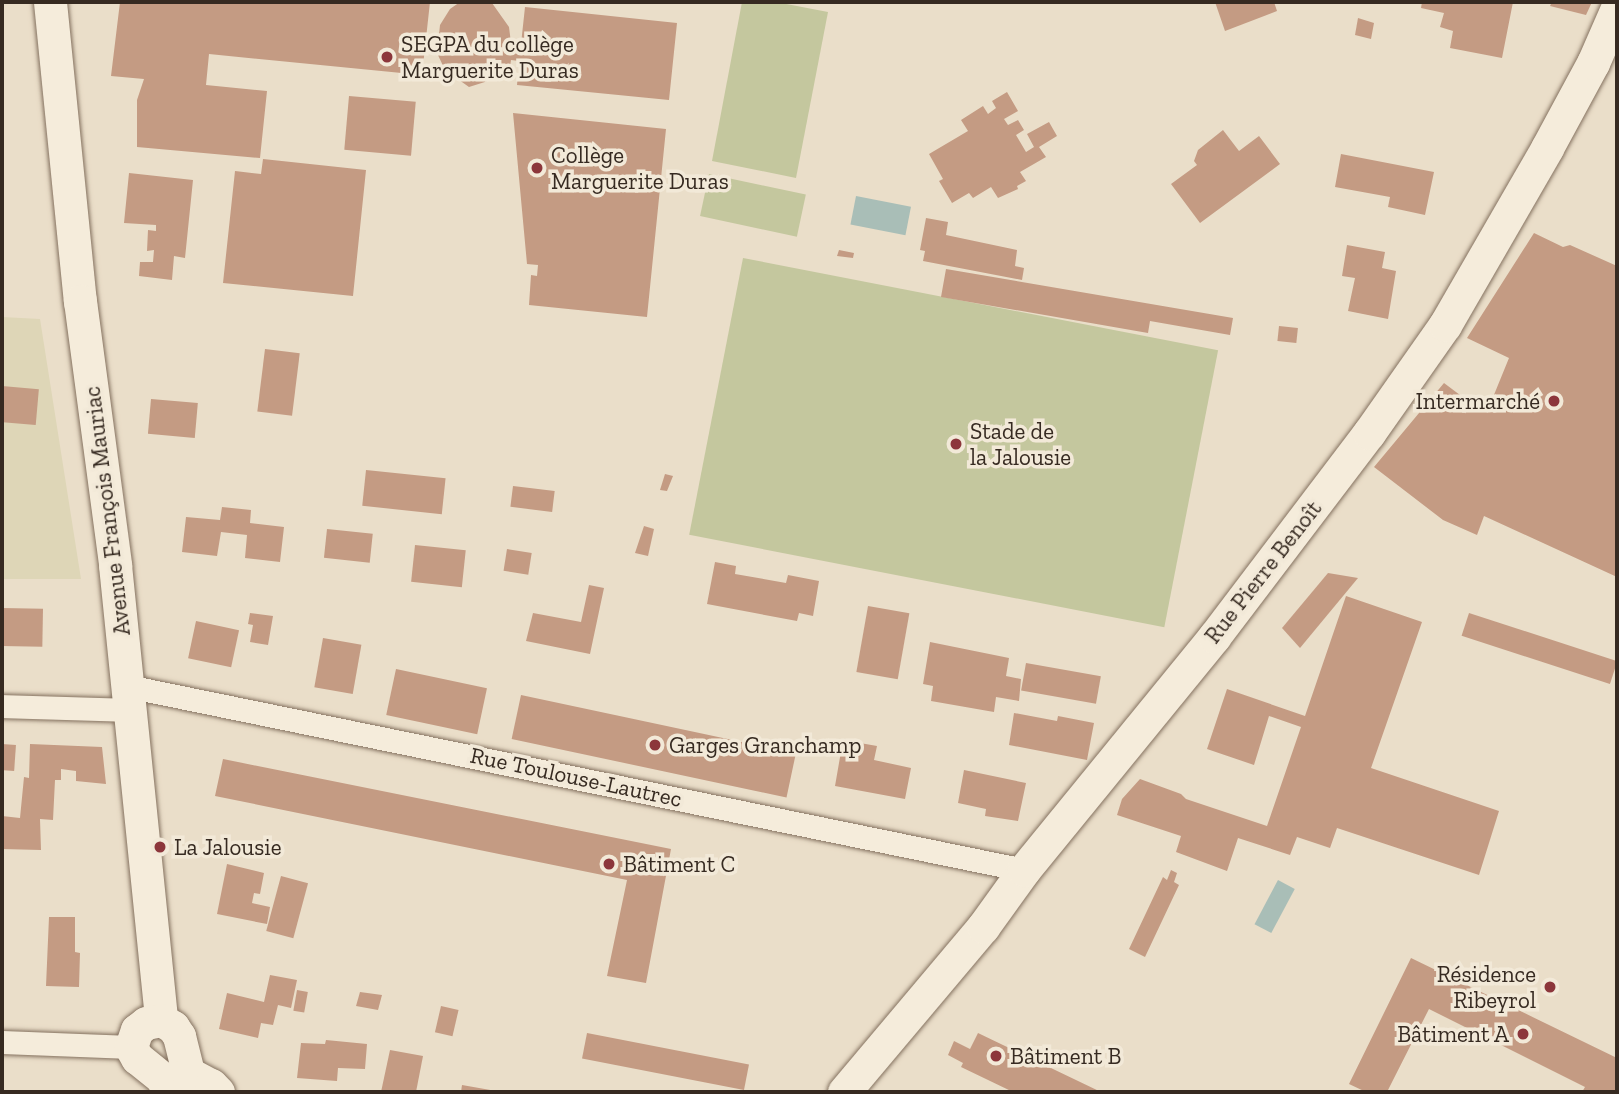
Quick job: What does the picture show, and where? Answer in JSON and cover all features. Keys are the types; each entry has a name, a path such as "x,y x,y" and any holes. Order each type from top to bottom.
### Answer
{"street":[{"name":"Avenue François Mauriac","path":"50,2 80,301 115,565 151,898 161,1020"},
{"name":"Rue Pierre Benoît","path":"844,1092 983,927 1024,870 1284,547 1444,325 1554,135 1593,63 1617,8"},
{"name":"Rue Toulouse-Lautrec","path":"2,706 128,698 1024,870"},
{"path":"169,1092 162,1078 136,1058 131,1047 136,1030 146,1023 161,1020 179,1036 188,1073 211,1085 218,1092"},
{"path":"2,1042 131,1047"}],"shaded area":[{"path":"2,317 40,319 81,579 2,579"}],"green space":[{"path":"742,2 776,2 828,12 796,178 712,161"},
{"path":"709,174 806,195 797,237 700,216"},
{"name":"Stade de la Jalousie","path":"743,258 1218,350 1164,627 689,535"}],"water":[{"path":"856,196 911,207 905,235 850,224"},
{"path":"1278,880 1295,889 1271,933 1255,924"}],"building":[{"path":"120,2 430,2 422,75 209,54 206,85 267,91 260,158 137,147 137,100 144,79 111,76"},
{"path":"460,2 492,3 509,27 511,43 521,44 525,7 677,23 669,100 517,85 519,61 511,60 510,67 504,66 488,81 469,87 445,70 437,53 440,25 450,9"},
{"path":"1215,2 1274,2 1277,11 1225,31"},
{"path":"1422,2 1513,2 1502,58 1450,48 1453,31 1440,27 1444,13 1421,8"},
{"path":"1552,2 1592,2 1586,15 1550,6"},
{"path":"1358,18 1374,23 1371,39 1355,35"},
{"path":"1007,92 1018,111 1004,119 1008,125 1018,120 1024,130 1016,135 1026,152 1034,147 1027,134 1049,122 1057,136 1039,147 1046,157 1020,172 1026,181 1017,186 1018,189 998,198 991,187 973,198 969,193 952,203 939,181 943,179 929,154 968,131 961,120 983,106 988,114 996,108 992,101"},
{"path":"349,96 416,102 411,156 344,150"},
{"path":"513,113 666,129 647,317 529,305 531,275 537,276 538,265 527,264"},
{"path":"1223,130 1239,151 1259,136 1280,164 1200,223 1171,184 1197,165 1194,161 1198,150"},
{"path":"1341,154 1434,172 1425,215 1388,207 1390,197 1335,187"},
{"path":"263,159 366,170 353,296 223,283 235,171 261,174"},
{"path":"129,173 193,180 185,258 174,256 172,280 139,276 140,262 153,262 154,250 147,251 148,230 156,231 156,225 124,223"},
{"path":"926,218 948,222 946,235 1017,250 1015,266 1024,268 1022,280 923,261 925,251 920,250"},
{"name":"Intermarché","path":"1534,233 1563,247 1570,245 1617,266 1617,577 1484,516 1477,535 1443,520 1374,467 1444,383 1460,395 1489,407 1509,358 1467,338"},
{"path":"1347,245 1385,252 1382,268 1396,271 1388,319 1348,311 1355,278 1342,276"},
{"path":"839,250 854,253 853,258 837,256"},
{"path":"946,269 1233,318 1230,335 1150,321 1148,333 941,297"},
{"path":"1279,326 1298,328 1296,343 1277,341"},
{"path":"265,349 300,353 292,416 257,412"},
{"path":"2,386 39,389 36,425 2,422"},
{"path":"151,399 198,403 195,438 148,434"},
{"path":"366,470 446,478 442,514 362,506"},
{"path":"665,474 673,476 667,491 660,490"},
{"path":"513,486 555,491 552,512 510,507"},
{"path":"222,507 251,510 250,523 284,527 280,562 245,558 247,535 221,532 217,556 182,552 186,517 220,520"},
{"path":"644,526 654,529 648,556 635,553"},
{"path":"327,529 373,534 370,563 324,558"},
{"path":"415,545 466,550 462,587 411,582"},
{"path":"507,549 532,553 528,575 504,571"},
{"path":"715,562 736,566 735,574 786,583 788,575 819,581 813,616 799,613 797,621 707,604"},
{"path":"1328,573 1358,578 1300,648 1282,628"},
{"path":"589,585 604,588 590,654 526,641 533,613 581,622"},
{"path":"1346,596 1422,622 1371,768 1499,811 1479,875 1337,828 1330,848 1297,837 1290,855 1238,838 1227,871 1176,852 1181,836 1117,815 1122,799 1140,779 1181,794 1186,799 1267,826 1301,727 1269,716 1254,765 1207,749 1227,689 1305,716"},
{"path":"868,606 909,613 898,679 856,672"},
{"path":"2,608 43,609 42,647 2,646"},
{"path":"250,613 273,616 268,645 250,642 253,625 248,624"},
{"path":"1469,613 1617,661 1610,684 1462,636"},
{"path":"196,621 239,630 231,667 188,658"},
{"path":"323,638 361,645 353,694 314,687"},
{"path":"930,642 1009,658 1006,676 1021,679 1019,701 996,697 994,712 931,701 933,686 923,684"},
{"path":"1026,663 1101,676 1096,704 1021,691"},
{"path":"396,669 487,688 477,734 386,715"},
{"name":"Garges Granchamp","path":"521,695 796,753 787,797 512,739"},
{"path":"1014,713 1057,721 1058,716 1094,723 1087,760 1009,745"},
{"path":"843,740 877,746 874,760 911,768 905,799 835,786"},
{"path":"2,744 16,745 14,771 2,770"},
{"path":"30,744 102,747 106,784 76,781 76,771 61,769 61,780 55,780 53,820 40,819 41,850 2,849 2,816 20,818 24,777 29,778"},
{"name":"Bâtiment C","path":"223,759 671,849 646,983 607,976 627,880 215,796"},
{"path":"964,770 1026,783 1018,821 985,816 986,809 958,803"},
{"path":"227,864 264,873 260,894 254,893 252,903 270,907 267,924 217,914"},
{"path":"1171,870 1177,873 1174,882 1179,885 1145,957 1129,949 1163,877 1167,880"},
{"path":"281,876 308,883 293,938 266,931"},
{"path":"49,917 75,917 75,952 80,953 79,987 46,986"},
{"name":"Bâtiment A","path":"1411,958 1617,1058 1617,1092 1582,1092 1585,1087 1429,1009 1387,1092 1366,1092 1349,1084"},
{"path":"270,975 297,980 291,1008 278,1005 273,1025 261,1023 258,1038 219,1029 227,993 264,1002"},
{"path":"297,990 308,992 304,1013 293,1011"},
{"path":"360,992 382,995 378,1010 356,1006"},
{"path":"441,1006 459,1010 452,1036 435,1032"},
{"path":"587,1033 749,1064 744,1090 582,1059"},
{"name":"Bâtiment B","path":"978,1033 1101,1092 1013,1092 961,1067 963,1063 948,1055 954,1041 970,1049"},
{"path":"326,1040 367,1044 365,1069 338,1068 337,1081 297,1078 301,1043 325,1044"},
{"path":"390,1050 423,1056 416,1092 381,1092"},
{"path":"462,1085 496,1091 496,1092 461,1092"}],"place":[{"name":"SEGPA du collège Marguerite Duras","path":"387,57"},
{"name":"Collège Marguerite Duras","path":"537,168"},
{"name":"Intermarché","path":"1554,401"},
{"name":"Stade de la Jalousie","path":"956,444"},
{"name":"Garges Granchamp","path":"655,745"},
{"name":"La Jalousie","path":"160,847"},
{"name":"Bâtiment C","path":"609,864"},
{"name":"Résidence Ribeyrol","path":"1550,987"},
{"name":"Bâtiment A","path":"1523,1034"},
{"name":"Bâtiment B","path":"996,1056"}]}
